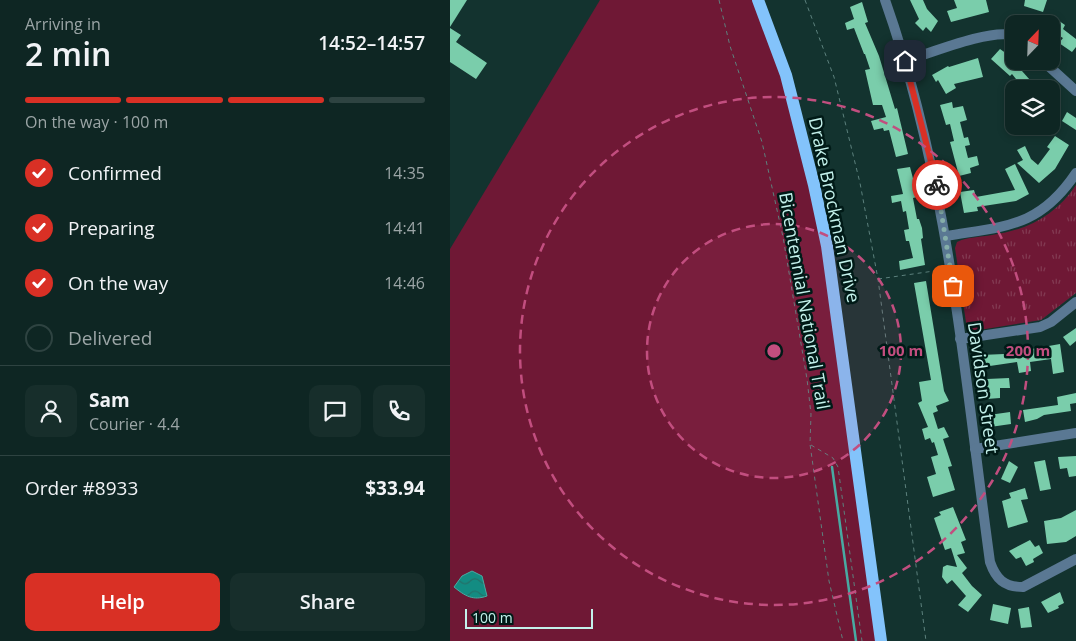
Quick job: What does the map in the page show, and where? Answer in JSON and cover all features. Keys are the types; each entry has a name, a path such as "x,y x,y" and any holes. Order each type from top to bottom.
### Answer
{"main road":[{"name":"Drake Brockman Drive","path":"758,0 786,75 814,185 827,246 881,641"}],"street":[{"name":"Davidson Street","path":"884,0 905,61 928,147 946,236 990,562 1000,580 1012,587 1022,587 1076,559"},
{"path":"905,61 993,34 1005,33"},
{"path":"1053,70 1076,91"},
{"path":"946,236 1003,227 1035,216 1056,199 1076,173"},
{"path":"960,339 1040,327 1051,322 1076,302"},
{"path":"974,449 1076,433"}],"path":[{"name":"Bicentennial National Trail","path":"720,0 730,46 762,142 783,237 807,379 811,414 810,444 829,581 843,641"},
{"path":"805,0 834,77 849,130 878,279 926,641"},
{"path":"878,279 950,269"},
{"path":"810,444 833,458 838,467 862,641"}],"green space":[{"path":"600,0 758,0 814,185 881,641 450,641 450,249"},
{"path":"1076,185 1076,293 1041,320 973,331 967,329 955,248 957,242 970,238 1005,233 1039,220 1059,205"}],"water":[{"path":"472,571 482,576 487,596 469,597 454,587 462,576"}],"building":[{"path":"450,0 467,0 450,27"},
{"path":"910,0 923,0 927,9 938,21 931,32 926,27 923,31 915,23 919,19"},
{"path":"954,0 986,0 989,12 951,22 947,11 957,8"},
{"path":"1025,0 1047,0 1043,12 1024,6"},
{"path":"862,2 868,22 865,23 879,56 895,109 897,108 908,154 896,157 889,130 884,131 883,128 874,130 871,121 886,117 882,105 873,105 865,70 870,69 865,54 854,28 847,30 845,23 854,19 850,7"},
{"path":"1060,22 1065,25 1063,29 1076,39 1076,47 1072,52 1060,44 1063,38 1060,36"},
{"path":"450,28 461,35 456,42 487,63 476,79 450,62"},
{"path":"1000,49 1005,53 1005,70 1021,70 1030,80 1017,80 1012,74 1010,76 991,59"},
{"path":"978,58 983,77 954,84 956,88 946,94 938,80 936,82 932,75 948,66"},
{"path":"952,102 953,108 963,106 967,120 960,122 964,138 968,137 970,145 965,146 968,158 977,156 979,165 970,168 971,173 959,176 950,142 954,141 950,124 946,125 940,105"},
{"path":"1067,112 1076,118 1076,130 1062,121"},
{"path":"1055,136 1069,145 1055,169 1039,183 1017,163 1023,160 1017,150 1025,146 1031,159 1038,165 1050,149 1047,147"},
{"path":"1015,164 1029,194 1016,201 977,207 978,211 964,213 960,192 974,190 976,197 1015,190 1005,169"},
{"path":"910,167 917,197 913,198 917,219 919,219 922,228 923,238 921,239 925,265 900,270 899,261 913,258 904,230 909,229 906,211 903,212 901,201 892,203 891,196 903,194 897,169"},
{"path":"926,281 944,391 949,401 936,406 938,411 933,413 938,429 944,427 949,437 943,439 952,466 948,467 955,490 933,497 927,477 936,474 931,457 938,455 934,442 932,443 930,438 925,440 922,429 928,427 918,403 922,401 919,382 931,380 914,283"},
{"path":"1076,328 1076,341 1070,346 1063,337"},
{"path":"1060,344 1064,372 1053,374 1051,359 1030,362 1031,371 1019,373 1017,362 983,367 981,355 1004,354"},
{"path":"1009,378 1010,388 1000,388 1000,398 987,399 987,379"},
{"path":"1076,393 1076,403 1070,404 1071,411 1044,415 1025,422 1023,410 1058,405 1057,397"},
{"path":"1010,412 1011,424 990,427 989,415"},
{"path":"1076,456 1076,476 1069,477 1067,468 1060,469 1058,457"},
{"path":"1045,460 1051,489 1040,491 1034,462"},
{"path":"1009,461 1018,467 1010,483 1001,479"},
{"path":"1025,488 1028,499 1021,500 1028,522 1008,528 1002,501 1011,498 1009,493"},
{"path":"953,507 966,540 961,542 965,553 957,555 967,568 962,573 982,595 968,612 958,605 966,596 952,580 947,584 942,577 943,567 947,565 957,567 951,548 945,550 934,518 941,515 939,512"},
{"path":"1076,510 1076,536 1066,542 1047,544 1044,521 1061,518"},
{"path":"1030,540 1035,547 1039,545 1043,553 1033,559 1034,562 1026,566 1021,557 1016,559 1009,551"},
{"path":"1060,592 1064,603 1058,606 1059,608 1048,613 1041,602"},
{"path":"993,604 1011,608 1008,624 990,620"},
{"path":"1029,607 1032,627 1021,628 1018,609"}],"waterway":[{"path":"832,467 856,641"}],"way so far":[{"path":"937,185 953,286"}],"route":[{"path":"905,61 937,185"}]}
